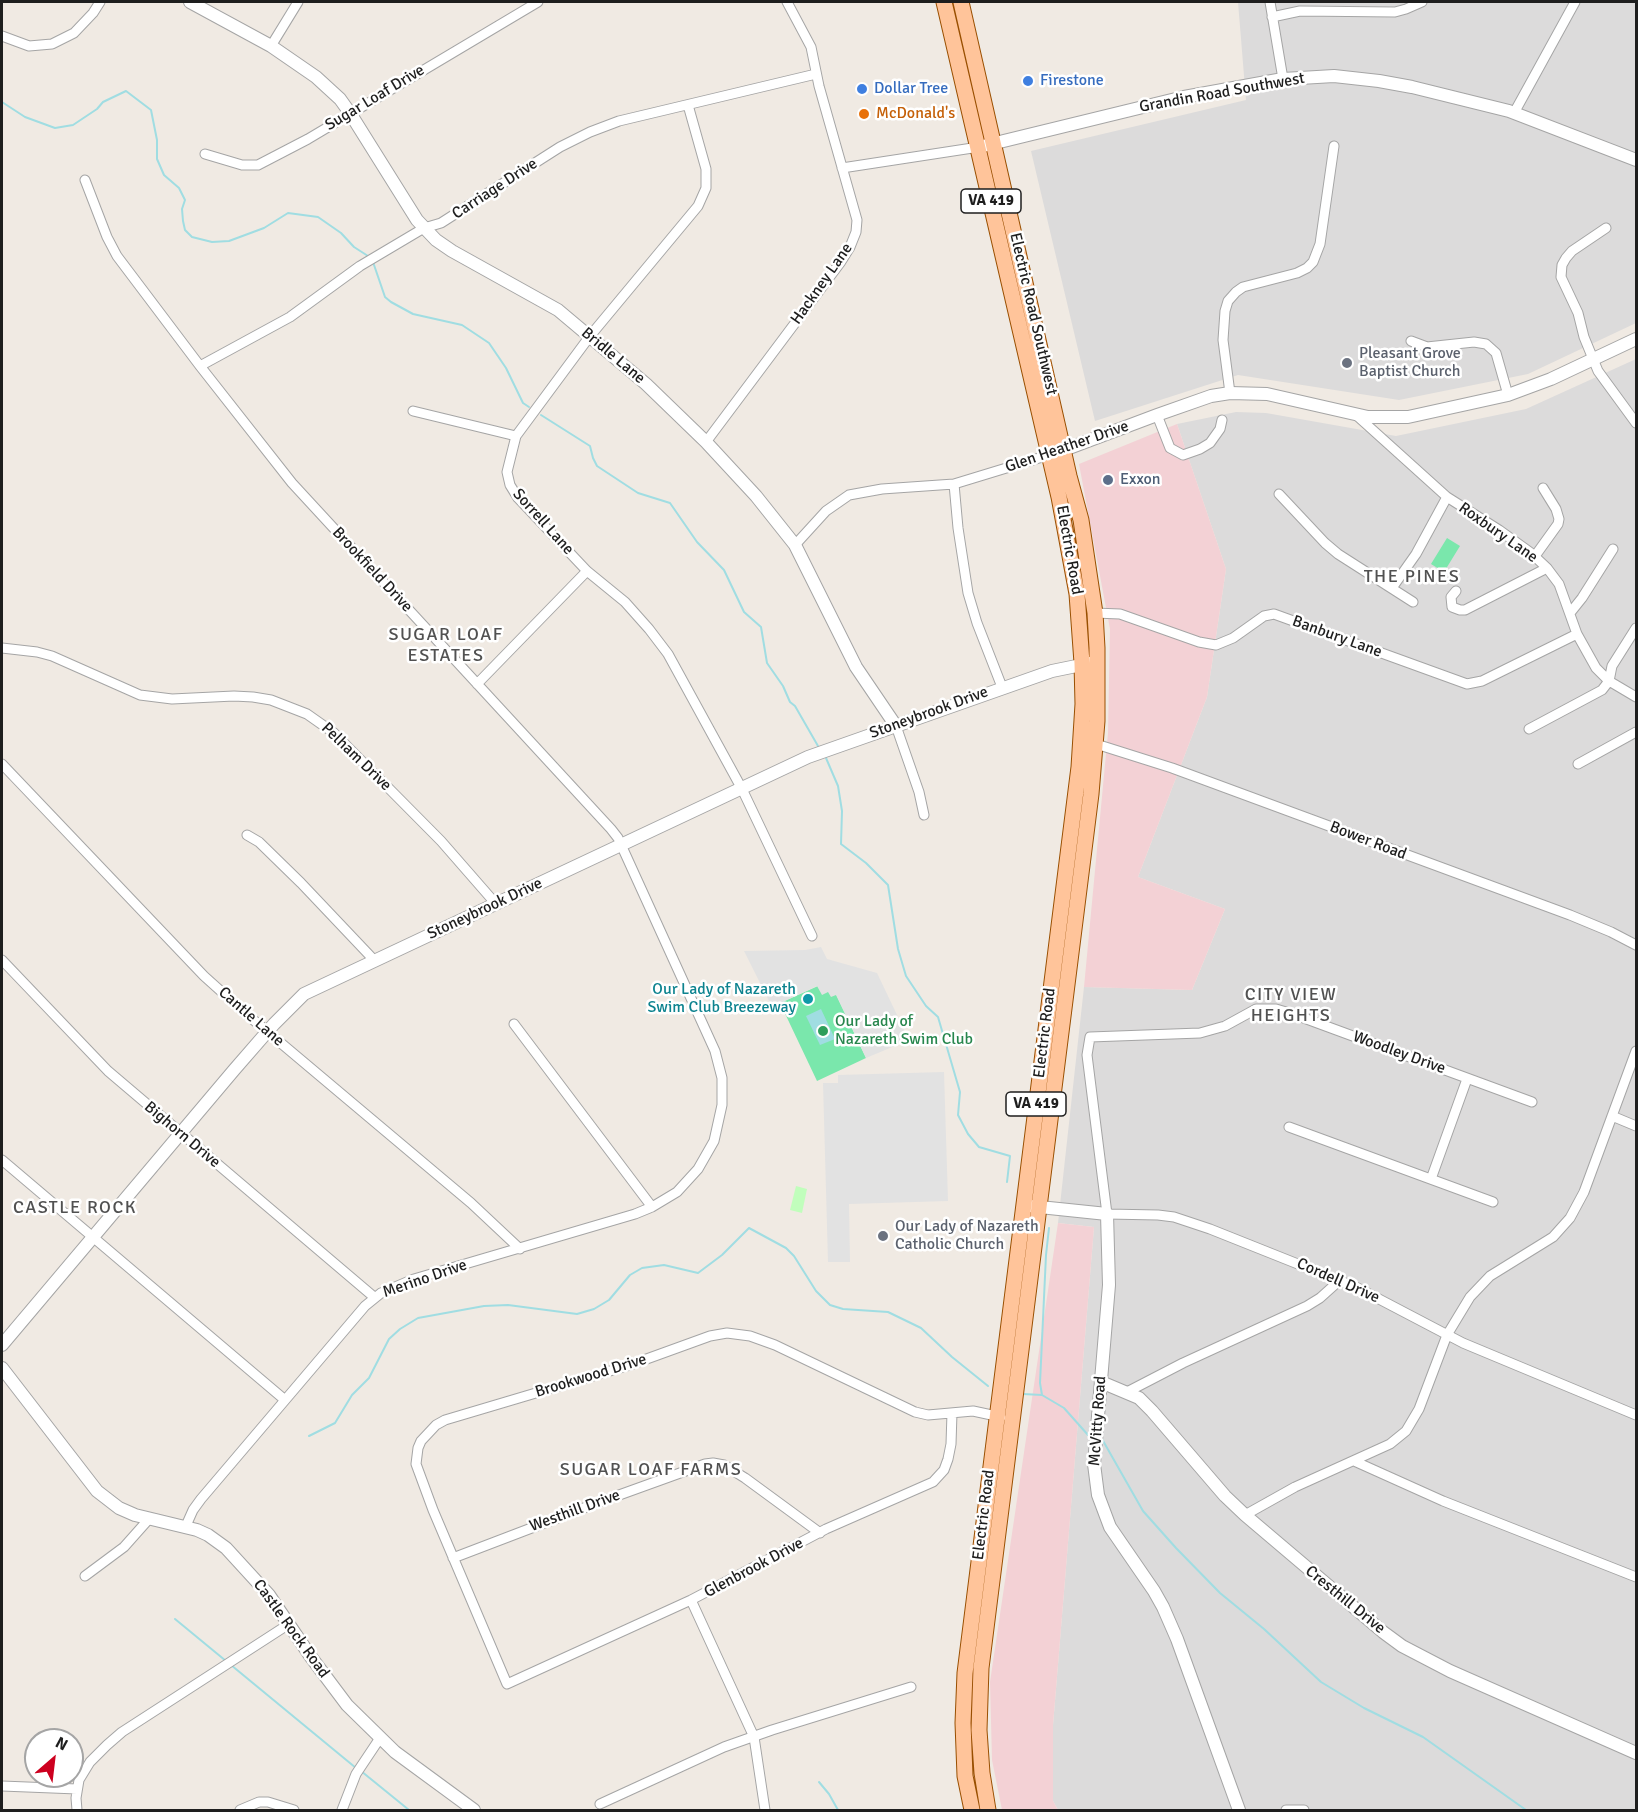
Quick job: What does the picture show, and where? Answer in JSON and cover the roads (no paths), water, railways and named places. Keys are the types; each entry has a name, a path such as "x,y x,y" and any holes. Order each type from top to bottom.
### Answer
{"main road":[{"name":"Electric Road Southwest","path":"944,2 987,146 1056,453"},
{"name":"Electric Road Southwest","path":"961,2 1036,400"},
{"name":"Electric Road","path":"1031,1206 1083,704 1095,613 1081,520 1036,400"},
{"name":"Electric Road","path":"972,1810 965,1776 963,1723 965,1673 1004,1417 1031,1206 1096,744 1090,663 1077,594 1056,453"},
{"name":"Electric Road","path":"988,1810 982,1773 979,1689 1004,1417"}],"street":[{"path":"2,36 29,46 52,44 74,33 100,2"},
{"name":"Bridle Lane","path":"190,2 271,46 316,76 340,99 350,113 424,228 452,251 558,310 646,384 706,442 756,496 795,545 856,667 896,726 919,792 924,815"},
{"path":"271,46 298,2"},
{"name":"Sugar Loaf Drive","path":"205,154 242,165 258,165 309,139 538,2"},
{"name":"Hackney Lane","path":"706,442 850,247 856,232 857,220 816,74 811,46 787,2"},
{"path":"1270,2 1283,79"},
{"path":"1272,17 1300,11 1395,12 1422,2"},
{"path":"1514,113 1575,2"},
{"name":"Carriage Drive","path":"200,366 290,317 360,266 424,228 441,223 560,147 590,132 619,121 816,74"},
{"name":"Grandin Road Southwest","path":"987,146 1184,97 1283,79 1334,76 1379,81 1468,100 1514,113 1636,160"},
{"name":"Sorrell Lane","path":"688,105 706,169 706,188 698,206 590,336 516,436 507,472 510,485 518,498 587,571 625,602 668,654 742,789 812,936"},
{"path":"843,168 987,146"},
{"path":"1230,393 1223,340 1225,310 1228,301 1243,288 1297,273 1313,262 1320,244 1334,146"},
{"name":"Brookfield Drive","path":"85,180 107,237 117,256 292,483 598,812 611,829 715,1051 720,1065 723,1090 719,1120"},
{"path":"1606,228 1572,251 1566,258 1561,272 1598,371 1636,423"},
{"name":"Glen Heather Drive","path":"795,545 826,511 849,495 882,489 954,484 1056,453 1211,396 1230,393 1267,394 1355,414 1392,418 1408,417 1508,395 1536,386 1636,339"},
{"path":"1411,341 1427,347 1474,342 1486,344 1496,354 1508,395"},
{"path":"413,411 516,436"},
{"name":"Roxbury Lane","path":"1355,414 1447,497 1535,556 1555,577 1577,634 1596,668 1609,681 1636,697"},
{"path":"1157,415 1170,448 1183,455 1210,443 1220,429 1222,420"},
{"path":"954,484 968,593 1002,687"},
{"path":"1535,556 1558,525 1556,509 1543,488"},
{"path":"1279,494 1338,554 1413,602"},
{"path":"1392,588 1416,554 1447,497"},
{"path":"1570,613 1613,549"},
{"path":"1456,591 1450,597 1452,606 1466,610 1546,568"},
{"path":"477,684 587,571"},
{"name":"Banbury Lane","path":"1095,613 1120,614 1199,642 1216,645 1233,638 1264,616 1274,614 1467,684 1482,681 1577,634"},
{"path":"1529,729 1602,690 1609,681 1612,666 1636,628"},
{"name":"Pelham Drive","path":"2,648 52,656 140,695 172,699 253,697 271,700 307,714 334,733 441,841 496,904"},
{"name":"Stoneybrook Drive","path":"2,1344 267,1032 304,994 808,758 1002,687 1052,671 1090,663"},
{"path":"1578,764 1636,732"},
{"name":"Bower Road","path":"1096,744 1172,768 1559,911 1636,945"},
{"name":"Cantle Lane","path":"2,764 204,976 462,1196 520,1249"},
{"path":"247,835 260,842 374,960"},
{"name":"Bighorn Drive","path":"2,960 108,1071 374,1297"},
{"name":"Woodley Drive","path":"1090,1037 1200,1033 1225,1026 1256,1009 1276,1009 1532,1102"},
{"path":"514,1024 652,1207"},
{"name":"McVitty Road","path":"1090,1037 1087,1055 1088,1075 1107,1214 1108,1285 1094,1464 1099,1501 1110,1527 1163,1607 1239,1810"},
{"path":"1245,1515 1296,1487 1390,1444 1406,1431 1419,1409 1447,1335 1462,1309 1482,1284 1506,1265 1547,1242 1570,1218 1584,1192 1636,1051"},
{"path":"1431,1179 1467,1078"},
{"path":"1612,1116 1636,1126"},
{"name":"Merino Drive","path":"185,1528 201,1499 374,1297 414,1279 520,1249 652,1207 677,1192 698,1169 714,1141 719,1120"},
{"path":"1289,1127 1493,1202"},
{"path":"2,1160 285,1400"},
{"name":"Cordell Drive","path":"1031,1206 1107,1214 1158,1215 1187,1220 1340,1280 1447,1335 1636,1416"},
{"path":"1127,1392 1182,1363 1307,1306 1340,1280"},
{"name":"Brookwood Drive","path":"507,1684 416,1464 421,1441 436,1425 445,1420 630,1365 710,1336 727,1333 750,1336 784,1350 902,1408 928,1415 973,1411 1004,1417"},
{"name":"Castle Rock Road","path":"2,1368 97,1491 119,1508 148,1520 208,1535 226,1548 269,1595 335,1692 380,1738 474,1810"},
{"name":"Cresthill Drive","path":"1101,1382 1139,1398 1225,1496 1245,1515 1374,1625 1402,1646 1450,1671 1636,1753"},
{"name":"Glenbrook Drive","path":"507,1684 691,1600 820,1533 933,1482 944,1470 951,1444 952,1413"},
{"path":"1354,1461 1443,1501 1636,1577"},
{"name":"Westhill Drive","path":"453,1558 597,1503 713,1463 724,1465 745,1478 820,1533"},
{"path":"85,1576 124,1547 148,1520"},
{"path":"691,1600 754,1737 765,1810"},
{"path":"77,1810 79,1780 90,1762 122,1732 289,1624"},
{"path":"600,1804 724,1747 911,1687"},
{"path":"342,1810 356,1774 380,1738"},
{"path":"2,1786 77,1789"},
{"path":"240,1810 251,1804 268,1802 294,1810"},
{"path":"1286,1810 1304,1810"}],"water":[{"path":"821,1009 835,1039 820,1045 806,1016"}],"waterway":[{"path":"2,102 25,117 55,128 73,125 97,109 103,102 126,91 151,110 157,140 157,159 164,175 179,188 185,200 182,209 183,221 185,230 192,237 212,242 229,241 264,228 288,213 318,217 368,256"},
{"path":"373,262 385,297 391,302 413,314 462,325 489,343 506,368 523,403 529,407"},
{"path":"541,415 590,446 597,466 638,493 670,503 697,542 724,570 744,612 761,627 767,663 818,746"},
{"path":"826,758 838,786 842,811 841,844 866,863 888,885 898,949 906,976 926,1006 938,1017 960,1092 958,1115 968,1134 979,1147 1010,1156 1007,1182"},
{"path":"309,1436 335,1423 352,1395 369,1378 389,1339 418,1318 484,1306 508,1305 577,1314 594,1309 609,1300 630,1275 642,1268 664,1265 698,1273 722,1255 749,1228 786,1248 794,1256 816,1291 830,1305 843,1309 888,1312 921,1328 988,1386"},
{"path":"1042,1395 1040,1383 1049,1228"},
{"path":"1023,1394 1042,1395 1064,1408 1088,1435"},
{"path":"1102,1439 1143,1511 1176,1548 1220,1593 1264,1629 1321,1682 1364,1708 1423,1737 1526,1810"},
{"path":"175,1619 226,1661"},
{"path":"231,1665 356,1768"},
{"path":"361,1771 409,1810"},
{"path":"819,1782 838,1810"}],"place":[{"name":"Firestone","path":"1028,81"},
{"name":"Dollar Tree","path":"862,89"},
{"name":"McDonald's","path":"864,114"},
{"name":"Pleasant Grove Baptist Church","path":"1347,363"},
{"name":"Exxon","path":"1108,480"},
{"name":"Our Lady of Nazareth Swim Club Breezeway","path":"808,999"},
{"name":"Our Lady of Nazareth Swim Club","path":"823,1031"},
{"name":"Our Lady of Nazareth Catholic Church","path":"883,1236"}],"district":[{"name":"THE PINES","path":"1412,577"},
{"name":"SUGAR LOAF ESTATES","path":"446,645"},
{"name":"CITY VIEW HEIGHTS","path":"1291,1005"},
{"name":"CASTLE ROCK","path":"75,1208"},
{"name":"SUGAR LOAF FARMS","path":"651,1470"}]}
